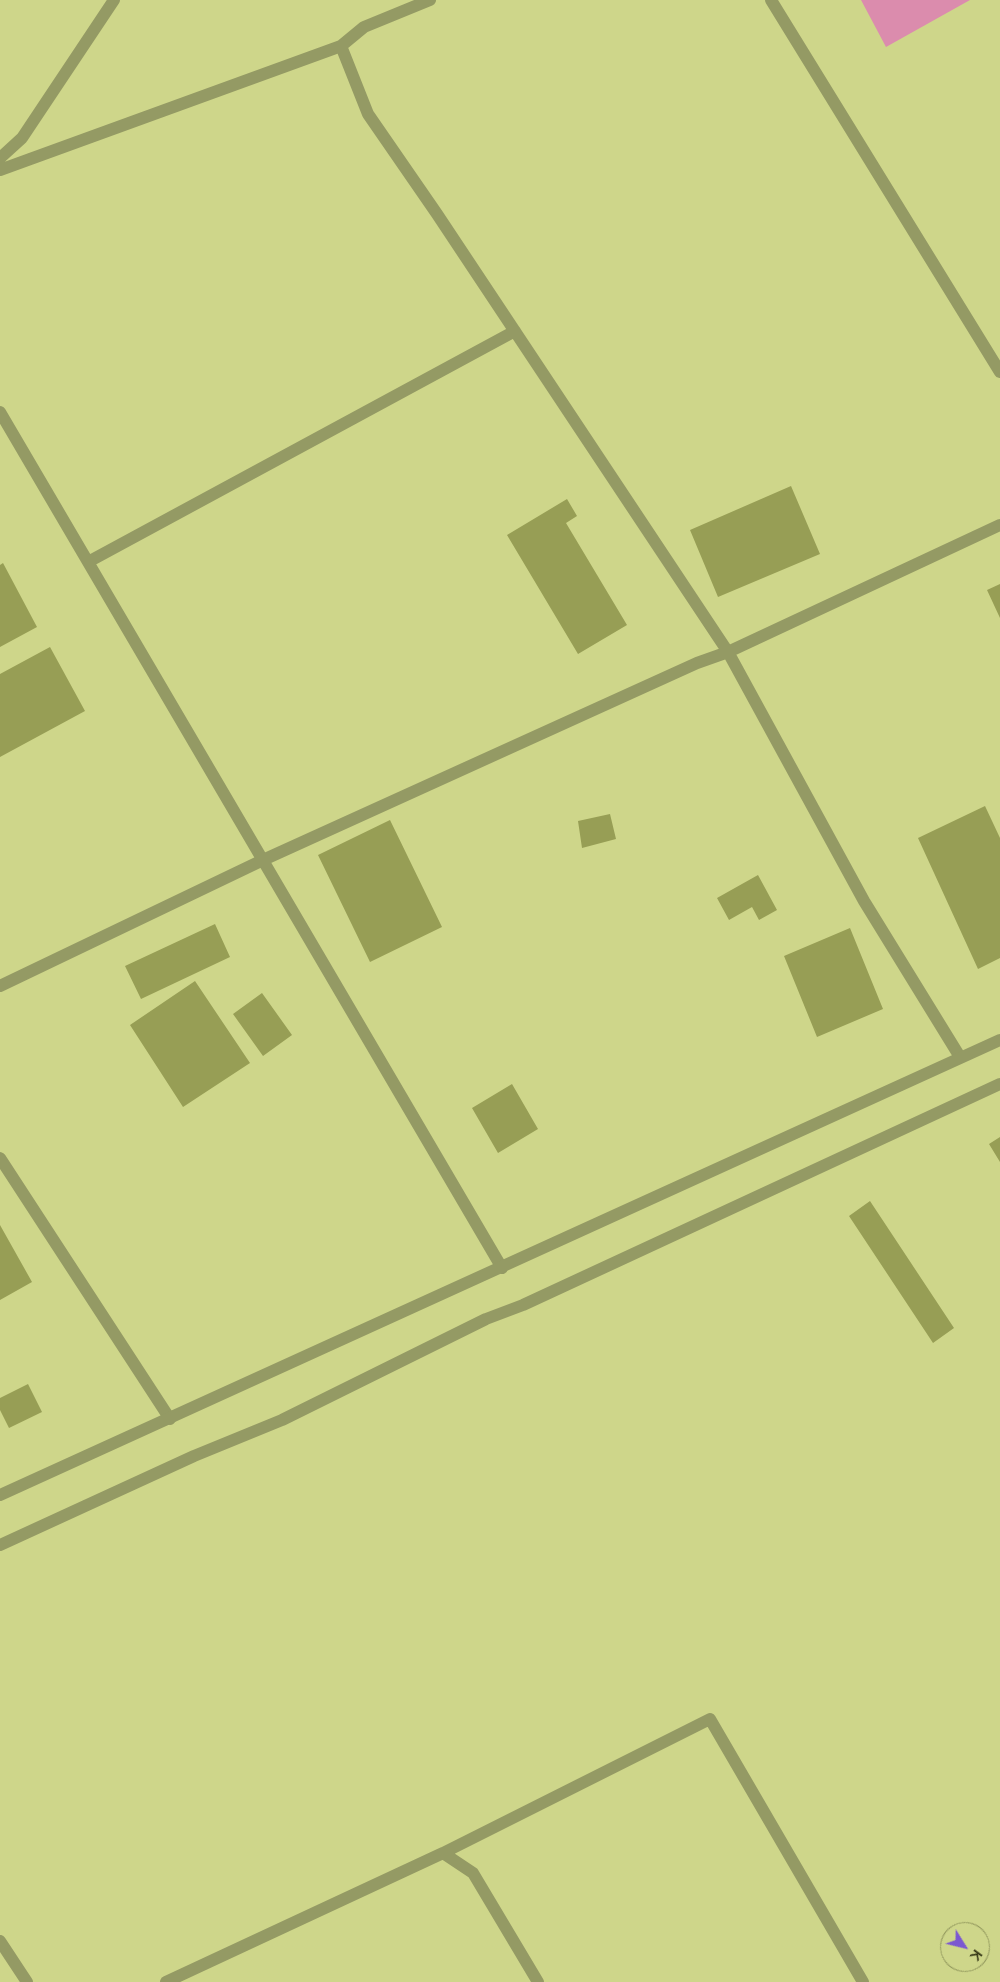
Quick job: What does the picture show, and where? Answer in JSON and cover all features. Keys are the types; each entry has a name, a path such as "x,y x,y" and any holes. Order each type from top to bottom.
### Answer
{"street":[{"path":"0,158 22,138 114,0"},
{"path":"0,170 341,46 364,27 430,0"},
{"path":"771,0 1000,372"},
{"path":"341,46 368,114 516,332 728,652 864,901 960,1057"},
{"path":"88,562 516,332"},
{"path":"0,412 502,1268"},
{"path":"0,986 262,860 697,663 728,652 1000,525"},
{"path":"0,1495 1000,1040"},
{"path":"0,1544 194,1456 282,1420 486,1319 523,1305 1000,1084"},
{"path":"0,1158 170,1419"},
{"path":"166,1982 443,1853 710,1719 862,1982"},
{"path":"443,1853 473,1873 538,1982"},
{"path":"0,1941 27,1982"}],"shaded area":[{"path":"861,0 970,0 886,47"}],"building":[{"path":"791,486 820,554 718,597 690,530"},
{"path":"567,499 577,516 566,523 627,625 578,654 507,535"},
{"path":"3,563 37,627 0,647 0,565"},
{"path":"1000,584 1000,618 987,590"},
{"path":"50,647 85,711 0,757 0,674"},
{"path":"985,806 1000,838 1000,958 978,969 918,838"},
{"path":"610,814 616,839 582,848 578,821"},
{"path":"390,820 442,927 370,962 318,855"},
{"path":"758,875 777,910 759,920 752,907 729,920 717,898"},
{"path":"215,924 230,957 141,999 125,966"},
{"path":"850,928 883,1009 817,1037 784,956"},
{"path":"195,981 250,1063 183,1107 130,1025"},
{"path":"262,993 292,1035 263,1056 233,1014"},
{"path":"512,1084 538,1129 498,1153 472,1108"},
{"path":"1000,1137 1000,1162 989,1144"},
{"path":"870,1201 954,1328 933,1343 849,1216"},
{"path":"0,1225 32,1282 0,1300"},
{"path":"28,1384 42,1412 9,1428 0,1410 0,1398"}]}
